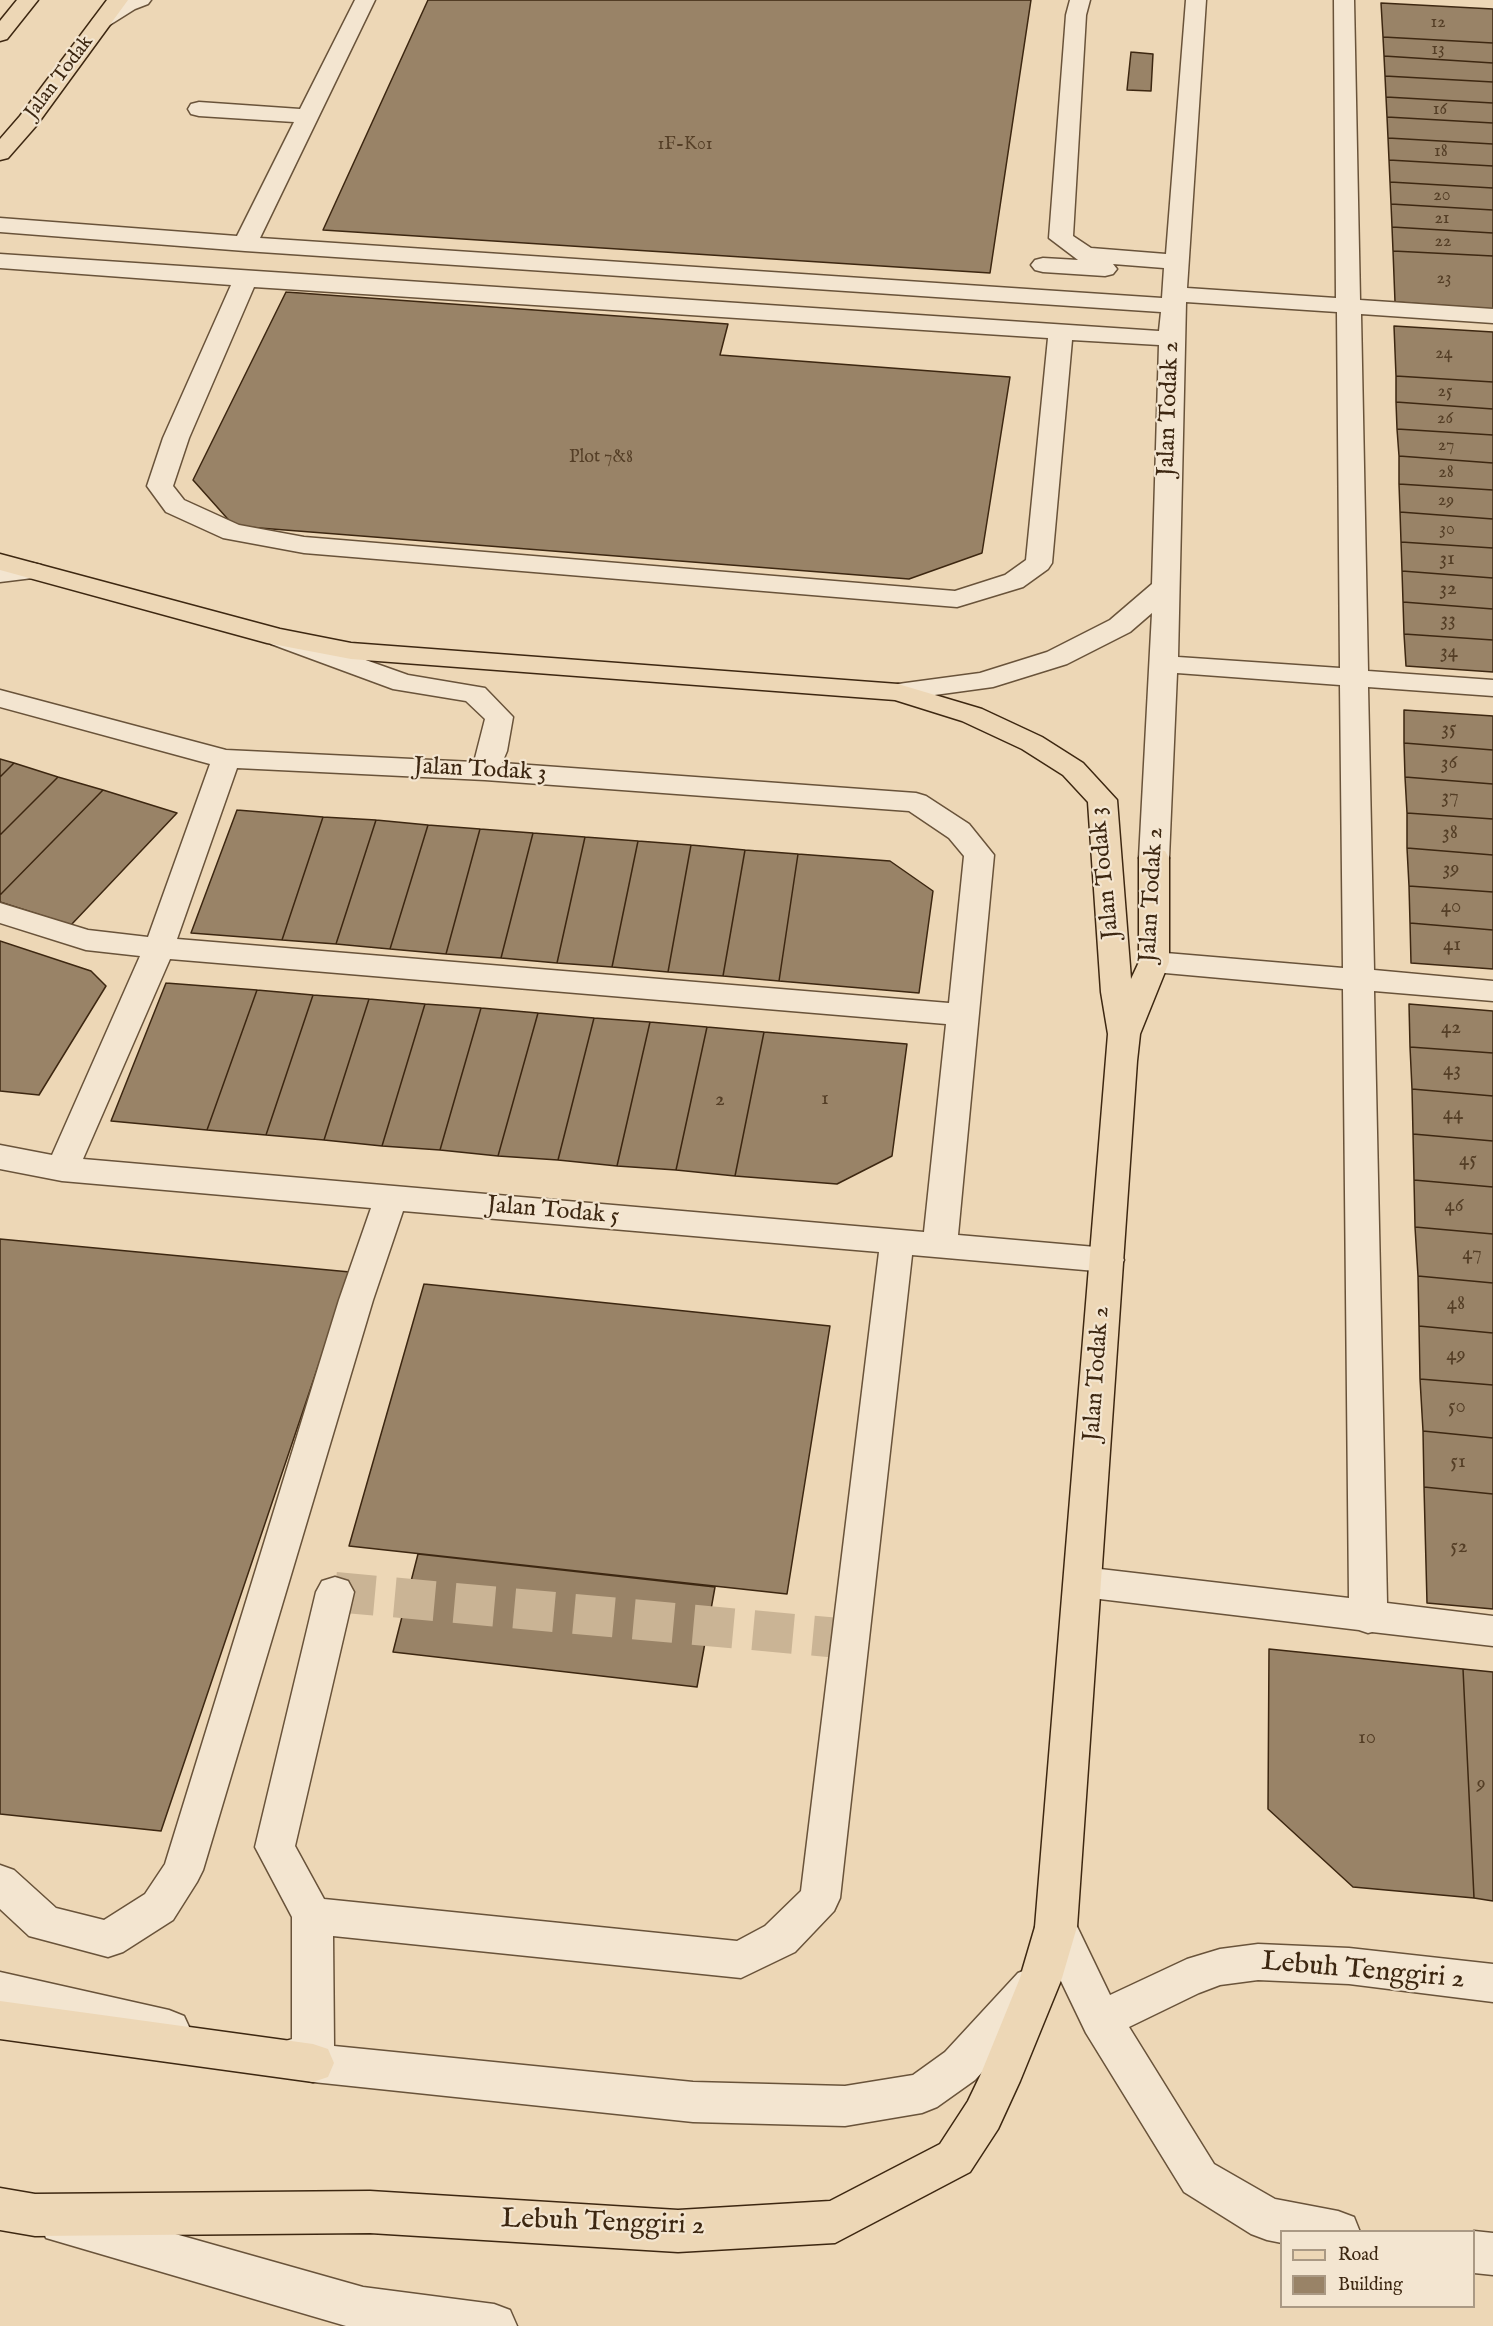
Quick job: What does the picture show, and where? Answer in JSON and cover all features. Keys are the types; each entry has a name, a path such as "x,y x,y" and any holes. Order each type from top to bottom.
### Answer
{"main road":[{"path":"0,35 28,0"},
{"name":"Jalan Todak","path":"0,153 28,121 118,0"},
{"name":"Jalan Todak 3","path":"0,562 277,637 351,651 898,692 972,715 1032,743 1073,770 1102,800 1117,992 1124,1034"},
{"name":"Jalan Todak 2","path":"1056,1927 1124,1034 1154,962 1154,858"},
{"name":"Lebuh Tenggiri 2","path":"17,2212 370,2212 678,2231 835,2222 955,2158 982,2115 999,2081 1041,1978 1056,1927"},
{"path":"0,2020 313,2063"}],"street":[{"path":"101,22 128,4 141,0"},
{"path":"245,244 365,0"},
{"path":"1080,0 1076,15 1059,255 1042,265 1350,307 1493,316"},
{"name":"Jalan Todak 2","path":"1154,858 1164,664 1172,339 1196,0"},
{"path":"1344,0 1368,1618"},
{"path":"200,110 308,116"},
{"path":"0,225 245,244 1175,284"},
{"path":"1061,238 1085,255 1175,284"},
{"path":"0,261 1172,339"},
{"path":"246,279 176,438 160,486 176,506 232,532 304,545 957,599 1014,581 1039,563 1061,330"},
{"path":"0,574 32,571"},
{"name":"Jalan Todak 3","path":"898,692 982,681 1057,658 1120,626 1165,587"},
{"path":"277,637 403,683 475,694 500,717 485,771"},
{"path":"1164,664 1493,688"},
{"name":"Jalan Todak 3","path":"0,698 126,734 226,759 485,771 916,802 959,831 979,855 963,1016"},
{"path":"62,1169 159,948 226,759"},
{"path":"0,913 86,940 159,948 963,1016 940,1245"},
{"path":"1154,962 1493,991"},
{"name":"Jalan Todak 5","path":"0,1157 62,1169 1107,1260"},
{"path":"0,1883 44,1923 108,1939 159,1907 183,1870 356,1300 391,1198"},
{"path":"312,1916 741,1959 780,1939 820,1898 897,1242"},
{"path":"1083,1582 1368,1618 1493,1631"},
{"path":"313,2063 312,1916 275,1847 335,1593"},
{"path":"1056,1927 1101,2020 1199,2178 1267,2219 1327,2230"},
{"name":"Lebuh Tenggiri 2","path":"1101,2020 1187,1978 1220,1967 1258,1962 1349,1966 1493,1983"},
{"name":"Lebuh Tenggiri 2","path":"0,1991 92,2010 313,2063 693,2102 845,2106 922,2093 960,2066 1041,1978"},
{"name":"Lebuh Tenggiri 2","path":"17,2212 363,2309 494,2326"},
{"path":"1475,2252 1493,2254"}],"building":[{"path":"428,0 1031,0 990,273 323,230"},
{"path":"1381,3 1493,9 1493,43 1383,37"},
{"path":"1383,37 1493,43 1493,63 1384,56"},
{"path":"1131,52 1153,54 1151,91 1127,90"},
{"path":"1384,56 1493,63 1493,82 1385,76"},
{"path":"1385,76 1493,82 1493,103 1386,97"},
{"path":"1386,97 1493,103 1493,123 1387,117"},
{"path":"1387,117 1493,123 1493,144 1388,138"},
{"path":"1388,138 1493,144 1493,166 1389,160"},
{"path":"1389,160 1493,166 1493,188 1390,182"},
{"path":"1390,182 1493,188 1493,210 1391,204"},
{"path":"1391,204 1493,210 1493,233 1392,227"},
{"path":"1392,227 1493,233 1493,256 1393,251"},
{"path":"1393,251 1493,256 1493,309 1395,302"},
{"path":"286,292 728,324 720,355 1010,377 982,553 909,579 234,526 193,480"},
{"path":"1394,326 1493,332 1493,382 1396,376"},
{"path":"1396,376 1493,382 1493,409 1396,402"},
{"path":"1396,402 1493,409 1493,435 1397,429"},
{"path":"1397,429 1493,435 1493,463 1399,456"},
{"path":"1399,456 1493,463 1493,490 1399,484"},
{"path":"1399,484 1493,490 1493,519 1400,512"},
{"path":"1400,512 1493,519 1493,548 1401,542"},
{"path":"1401,542 1493,548 1493,578 1402,571"},
{"path":"1402,571 1493,578 1493,609 1403,602"},
{"path":"1403,602 1493,609 1493,640 1404,634"},
{"path":"1404,634 1493,640 1493,672 1406,666"},
{"path":"1404,710 1493,716 1493,750 1404,743"},
{"path":"1404,743 1493,750 1493,784 1405,777"},
{"path":"0,759 14,763 0,777"},
{"path":"14,763 58,777 0,835 0,777"},
{"path":"58,777 103,790 0,895 0,835"},
{"path":"1405,777 1493,784 1493,819 1407,813"},
{"path":"103,790 177,813 71,925 0,902 0,895"},
{"path":"237,810 323,817 282,940 191,933"},
{"path":"1407,813 1493,819 1493,855 1407,848"},
{"path":"323,817 376,820 336,944 282,940"},
{"path":"376,820 428,825 390,949 336,944"},
{"path":"428,825 480,829 446,954 390,949"},
{"path":"480,829 533,833 501,958 446,954"},
{"path":"533,833 585,837 557,963 501,958"},
{"path":"585,837 638,841 612,967 557,963"},
{"path":"638,841 691,845 668,972 612,967"},
{"path":"691,845 745,850 723,976 668,972"},
{"path":"1407,848 1493,855 1493,892 1409,886"},
{"path":"745,850 798,854 779,981 723,976"},
{"path":"798,854 890,861 933,891 919,993 779,981"},
{"path":"1409,886 1493,892 1493,930 1410,923"},
{"path":"1410,923 1493,930 1493,969 1411,963"},
{"path":"0,941 91,971 106,986 39,1095 0,1091"},
{"path":"166,983 257,990 207,1130 111,1121"},
{"path":"257,990 313,995 266,1135 207,1130"},
{"path":"313,995 369,999 324,1140 266,1135"},
{"path":"369,999 425,1004 382,1146 324,1140"},
{"path":"425,1004 481,1008 440,1150 382,1146"},
{"path":"1409,1004 1493,1011 1493,1053 1410,1047"},
{"path":"481,1008 538,1013 498,1156 440,1150"},
{"path":"538,1013 594,1018 558,1160 498,1156"},
{"path":"594,1018 650,1022 617,1166 558,1160"},
{"path":"650,1022 707,1027 676,1170 617,1166"},
{"path":"707,1027 764,1032 735,1176 676,1170"},
{"path":"764,1032 907,1044 892,1156 837,1184 735,1176"},
{"path":"1410,1047 1493,1053 1493,1096 1412,1089"},
{"path":"1412,1089 1493,1096 1493,1141 1413,1134"},
{"path":"1413,1134 1493,1141 1493,1187 1414,1180"},
{"path":"1414,1180 1493,1187 1493,1234 1415,1227"},
{"path":"1415,1227 1493,1234 1493,1283 1418,1276"},
{"path":"0,1239 350,1272 161,1831 0,1814"},
{"path":"1418,1276 1493,1283 1493,1333 1419,1326"},
{"path":"424,1284 830,1326 787,1594 349,1546"},
{"path":"1419,1326 1493,1333 1493,1385 1420,1379"},
{"path":"1420,1379 1493,1385 1493,1438 1423,1431"},
{"path":"1423,1431 1493,1438 1493,1494 1424,1487"},
{"path":"1424,1487 1493,1494 1493,1609 1427,1603"},
{"path":"418,1554 715,1587 697,1687 393,1652"},
{"path":"1269,1649 1463,1669 1474,1898 1353,1887 1268,1809"},
{"path":"1463,1669 1493,1672 1493,1901 1474,1898"}],"tunnel":[{"path":"335,1592 850,1639"}]}
